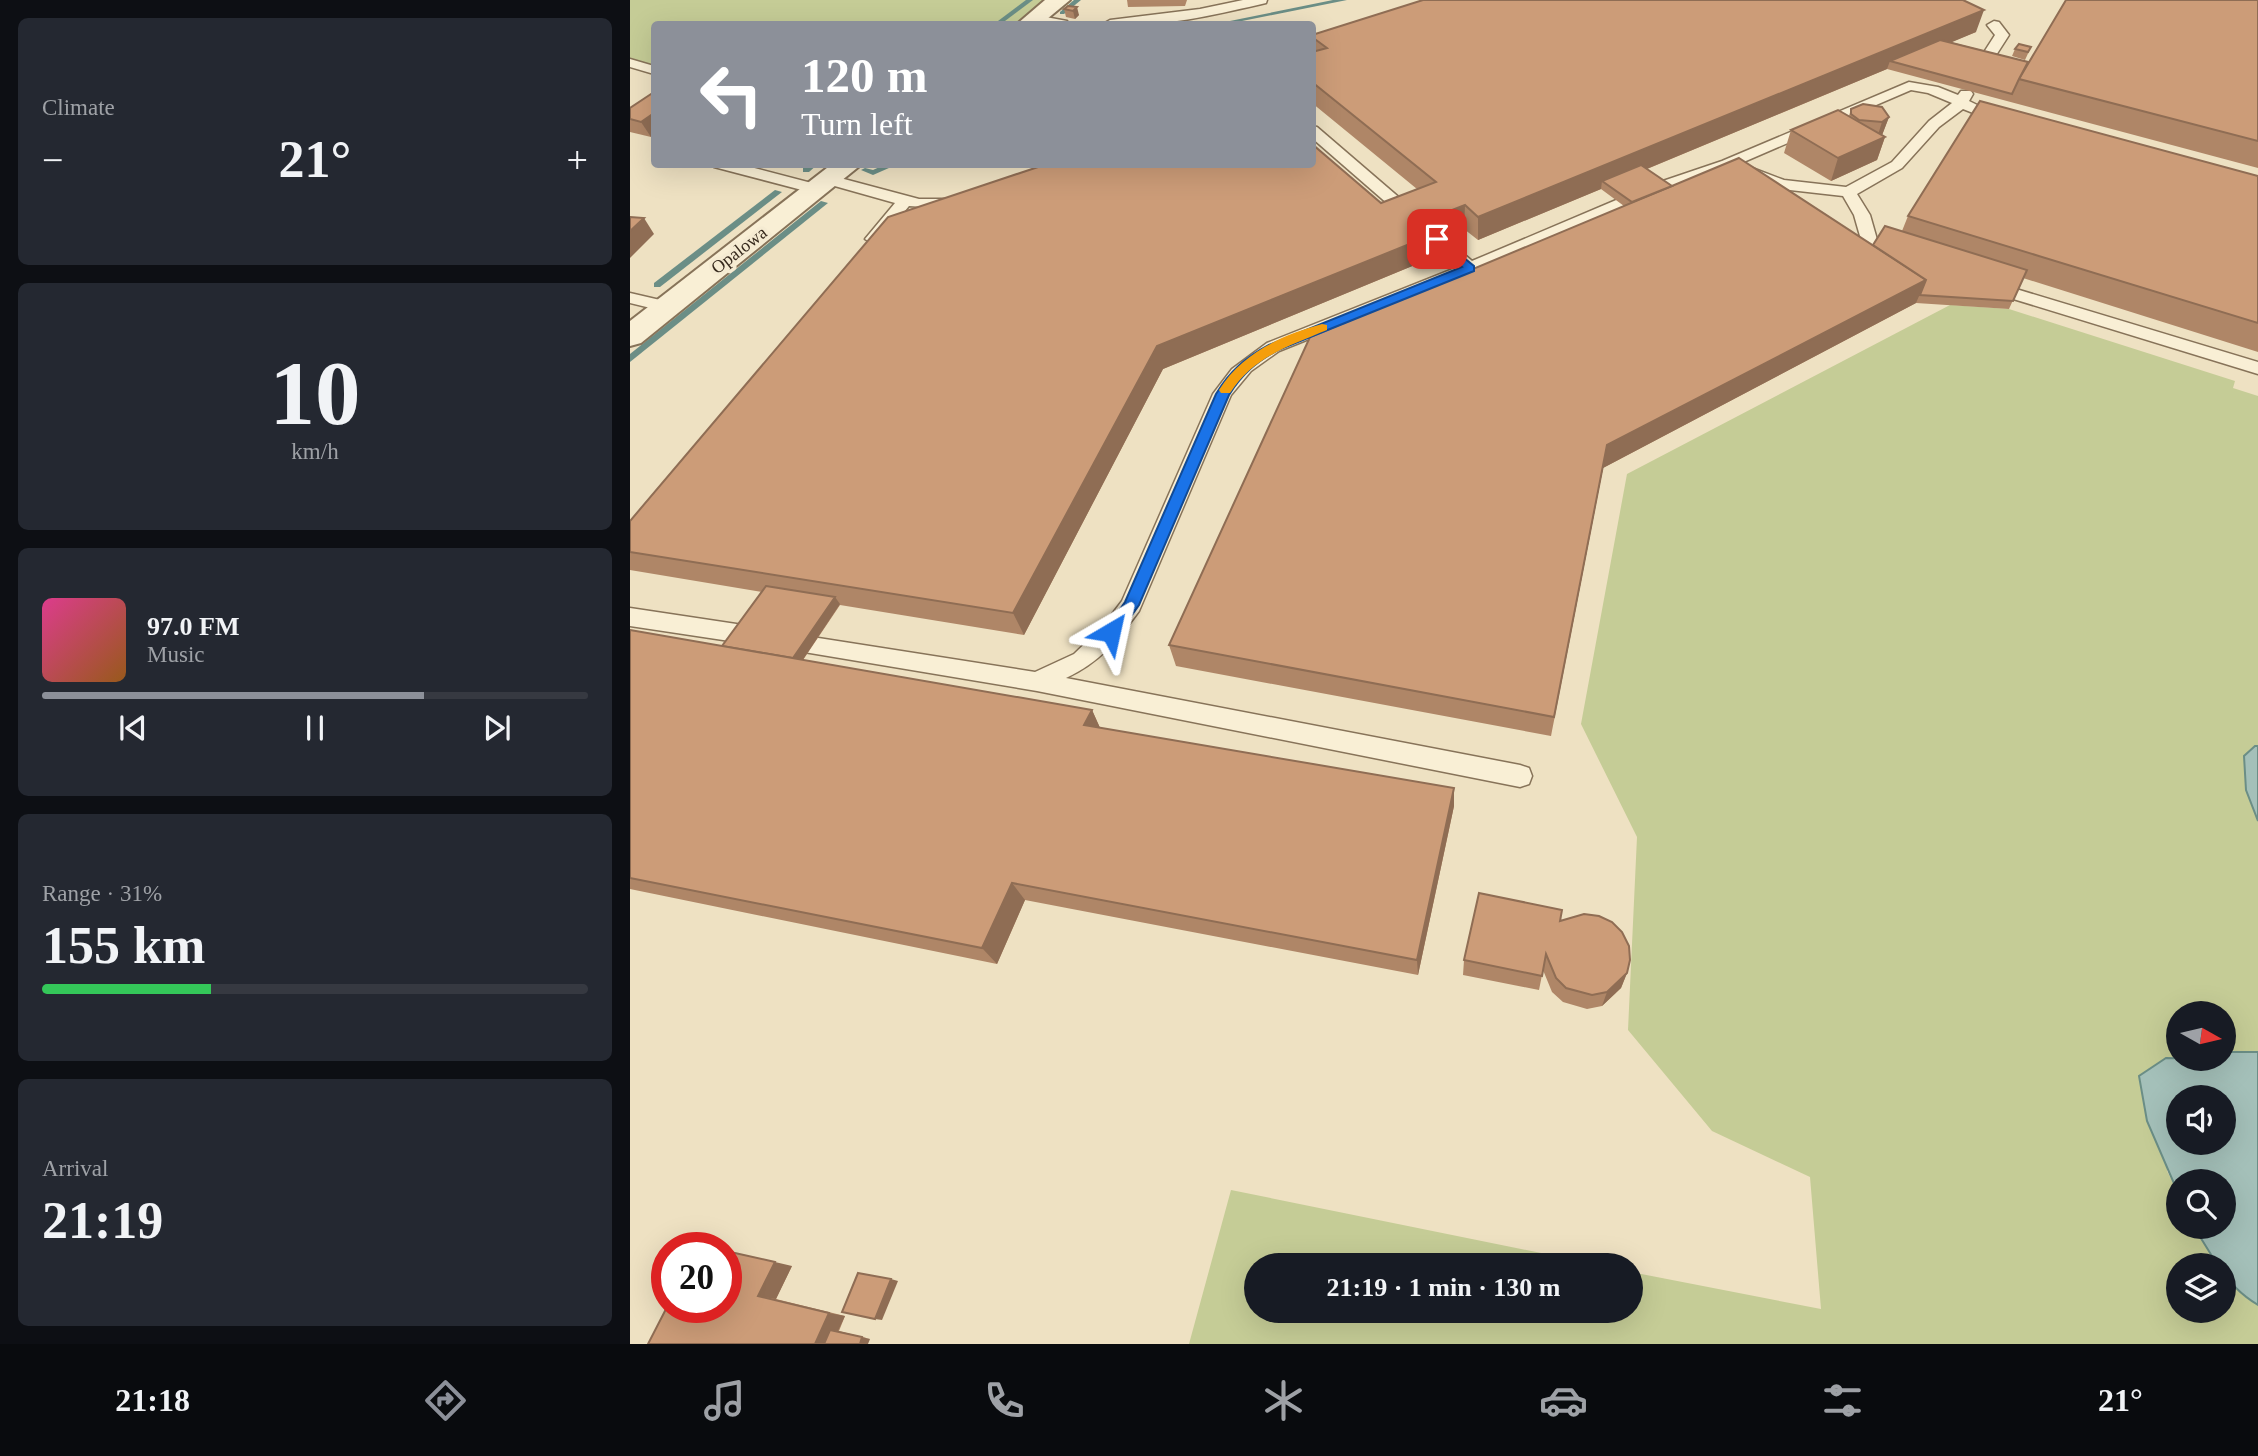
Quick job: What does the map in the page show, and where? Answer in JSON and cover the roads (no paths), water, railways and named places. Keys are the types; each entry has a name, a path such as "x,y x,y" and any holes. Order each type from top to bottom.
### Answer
{"street":[{"path":"1032,21 1059,0"},
{"name":"Opalowa","path":"630,336 832,178"}],"lane":[{"path":"1135,21 1200,13 1261,0"},
{"path":"1194,21 1200,13"},
{"path":"1986,60 2002,35 1994,25"},
{"path":"630,63 651,69"},
{"path":"1660,187 1727,164 1909,86 1964,97 1985,115 2011,123"},
{"path":"1727,164 1781,184 1848,192 1897,165 1934,124 1964,97"},
{"path":"1316,133 1410,215"},
{"path":"751,168 832,178 905,201 945,205 974,200"},
{"path":"1848,192 1862,215 1872,250"},
{"path":"860,253 905,201"},
{"path":"1037,682 1082,660 1111,632 1131,605 1222,394 1236,374 1252,359 1273,347 1470,268 1621,203"},
{"path":"1437,239 1470,268"},
{"path":"2016,294 2258,368"},
{"path":"630,298 667,307"},
{"path":"630,617 743,634"},
{"path":"812,646 1037,682 1520,776"}],"water":[{"path":"2258,746 2258,821 2246,790 2244,756"},
{"path":"2236,1052 2258,1052 2258,1305 2236,1288 2236,1253 2210,1253 2202,1239 2236,1239 2236,1169 2168,1169 2147,1121 2139,1076 2166,1058 2166,1071 2236,1071"}],"waterway":[{"path":"1001,21 1030,0"},
{"path":"1062,13 1078,0"},
{"path":"1234,21 1344,0"},
{"path":"865,170 873,173 885,168"},
{"path":"657,285 778,192"},
{"path":"630,359 824,203"}]}
